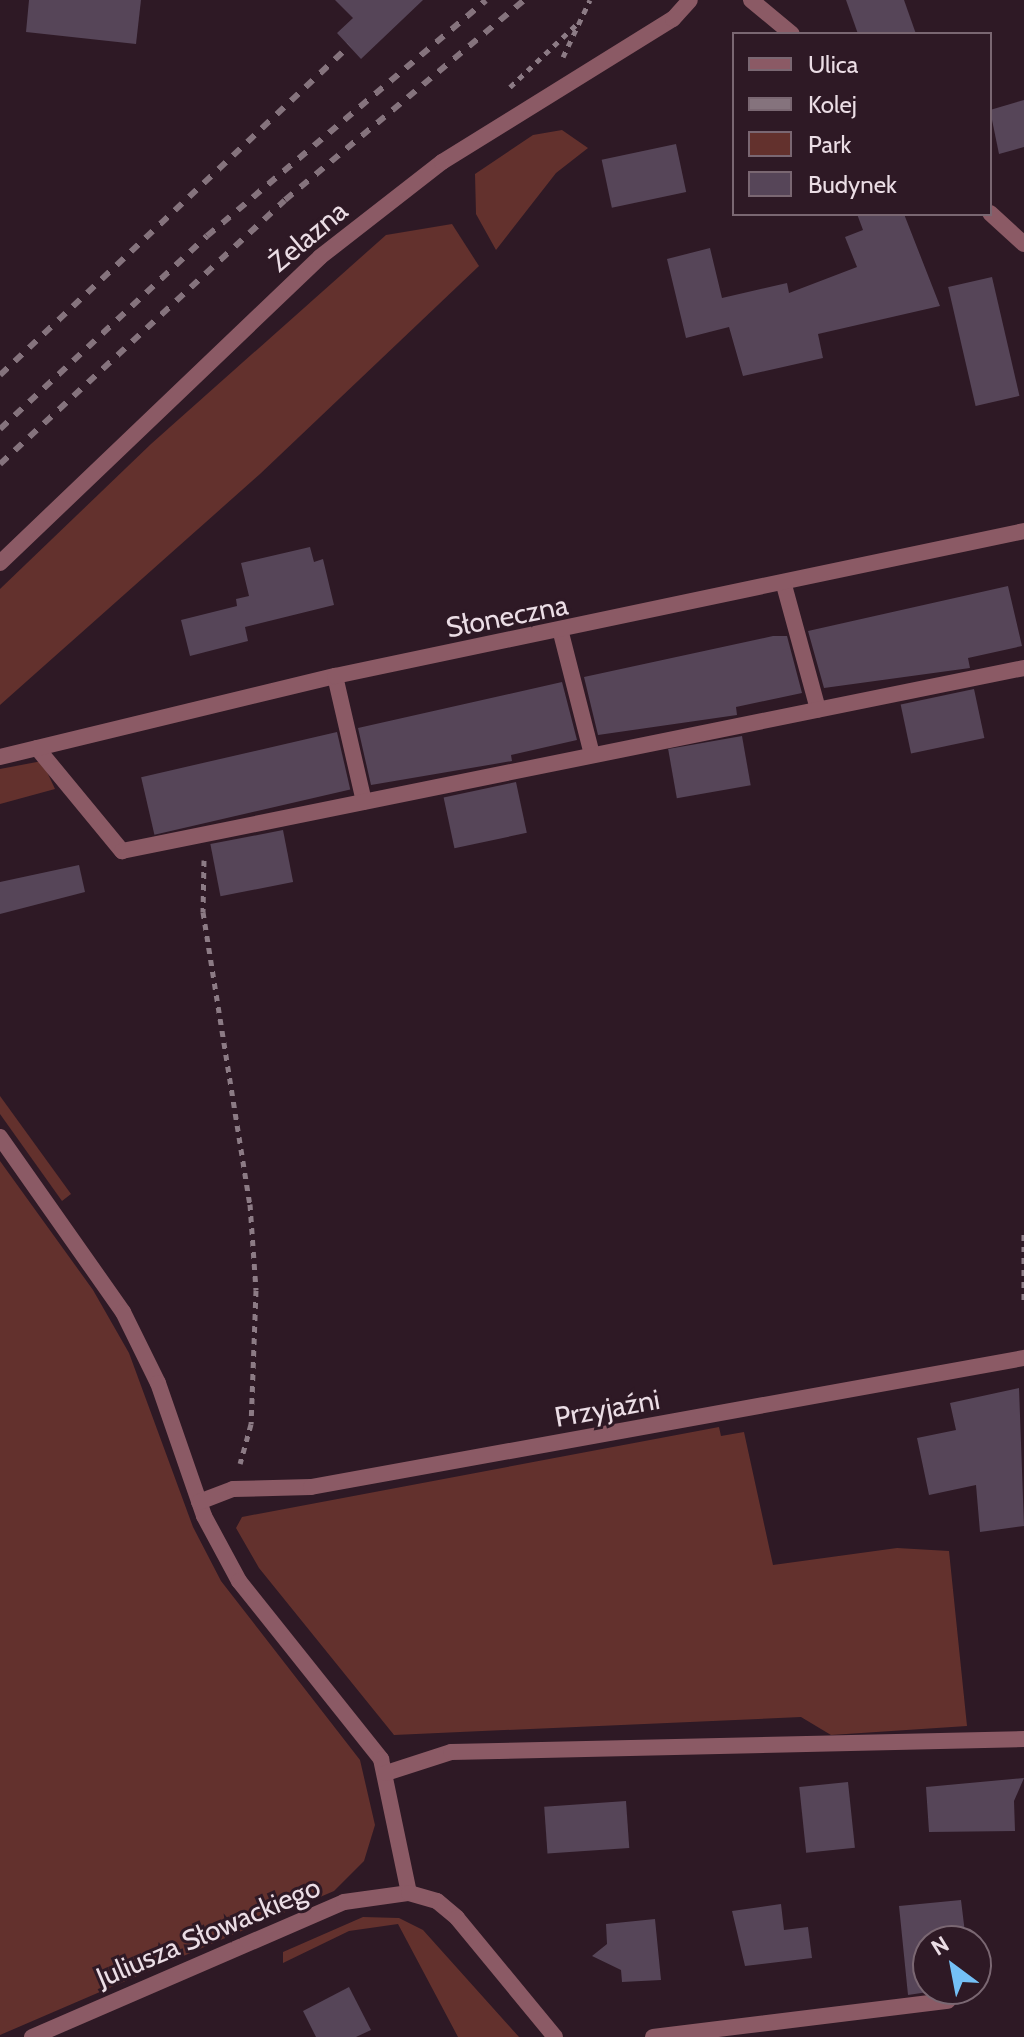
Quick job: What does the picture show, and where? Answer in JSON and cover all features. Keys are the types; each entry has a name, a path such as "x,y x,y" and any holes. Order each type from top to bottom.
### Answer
{"street":[{"name":"Żelazna","path":"0,563 320,257 416,180 561,85 673,19 690,0"},
{"path":"751,0 790,32"},
{"path":"992,215 1024,244"},
{"name":"Słoneczna","path":"0,757 335,676 561,633 1024,531"},
{"path":"784,585 818,709"},
{"path":"561,633 592,755"},
{"path":"37,748 122,851 1024,668"},
{"path":"335,676 364,802"},
{"path":"0,1137 123,1312 158,1383 199,1502 260,1612 363,1731 386,1773 409,1893 425,1895 457,1918 555,2037"},
{"name":"Przyjaźni","path":"199,1502 233,1489 311,1487 1024,1358"},
{"path":"386,1773 451,1752 1024,1739"},
{"name":"Juliusza Słowackiego","path":"32,2037 344,1902 409,1893"},
{"path":"653,2037 915,2005"}],"path":[{"path":"561,85 569,39 590,0"},
{"path":"205,835 203,912 250,1204 256,1290 251,1424 233,1489"},
{"path":"1024,1234 1024,1305"}],"green space":[{"path":"562,130 588,148 556,173 496,250 476,214 475,174 533,135"},
{"path":"452,224 479,266 260,474 0,705 0,589 151,444 386,235"},
{"path":"42,761 55,789 0,804 0,769"},
{"path":"0,1096 71,1194 62,1201 0,1114"},
{"path":"0,1161 93,1290 129,1353 193,1527 221,1581 360,1760 375,1825 364,1861 334,1891 0,2035"},
{"path":"719,1427 721,1436 744,1432 773,1565 897,1548 949,1551 967,1726 831,1735 801,1717 394,1735 259,1568 236,1528 242,1517"},
{"path":"363,1917 399,1918 423,1930 519,2037 458,2037 398,1924 349,1931 283,1963 283,1952"}],"building":[{"path":"29,0 141,0 136,44 26,32"},
{"path":"335,0 423,0 361,59 337,33 353,18"},
{"path":"846,0 904,0 915,32 857,32"},
{"path":"1024,100 1024,147 999,154 992,109"},
{"path":"676,144 686,192 612,208 602,160"},
{"path":"858,216 905,216 940,306 818,334 823,358 743,376 729,327 686,338 667,259 710,248 722,298 787,283 789,293 857,267 845,237 863,230"},
{"path":"992,277 1019,396 976,406 948,287"},
{"path":"310,547 314,562 323,559 334,605 245,627 248,641 190,656 181,620 237,606 236,599 249,596 241,563"},
{"path":"1008,586 1022,646 968,658 970,668 824,688 808,631"},
{"path":"773,636 787,636 802,693 736,707 737,715 598,735 584,677"},
{"path":"562,682 577,740 511,755 512,761 371,785 358,728"},
{"path":"974,689 984,738 911,754 901,705"},
{"path":"337,732 350,789 154,835 141,777"},
{"path":"742,736 751,785 677,798 668,749"},
{"path":"516,782 527,833 454,848 444,797"},
{"path":"283,830 293,882 220,896 210,844"},
{"path":"79,865 85,892 0,914 0,882"},
{"path":"1019,1388 1024,1526 980,1532 976,1485 929,1495 917,1438 956,1430 950,1403"},
{"path":"1024,1778 1014,1801 1015,1831 929,1832 926,1787"},
{"path":"848,1782 855,1848 806,1853 799,1787"},
{"path":"626,1801 629,1848 547,1854 544,1807"},
{"path":"961,1900 964,1925 912,1925 912,1994 908,1995 899,1906"},
{"path":"781,1904 784,1930 808,1927 812,1958 745,1966 732,1911"},
{"path":"655,1919 661,1980 622,1982 621,1970 592,1956 607,1944 606,1924"},
{"path":"349,1987 371,2030 356,2037 316,2037 303,2011"}],"railway":[{"path":"0,429 207,236 486,0"},
{"path":"0,464 285,200 524,0"},
{"path":"0,375 349,46"}]}
